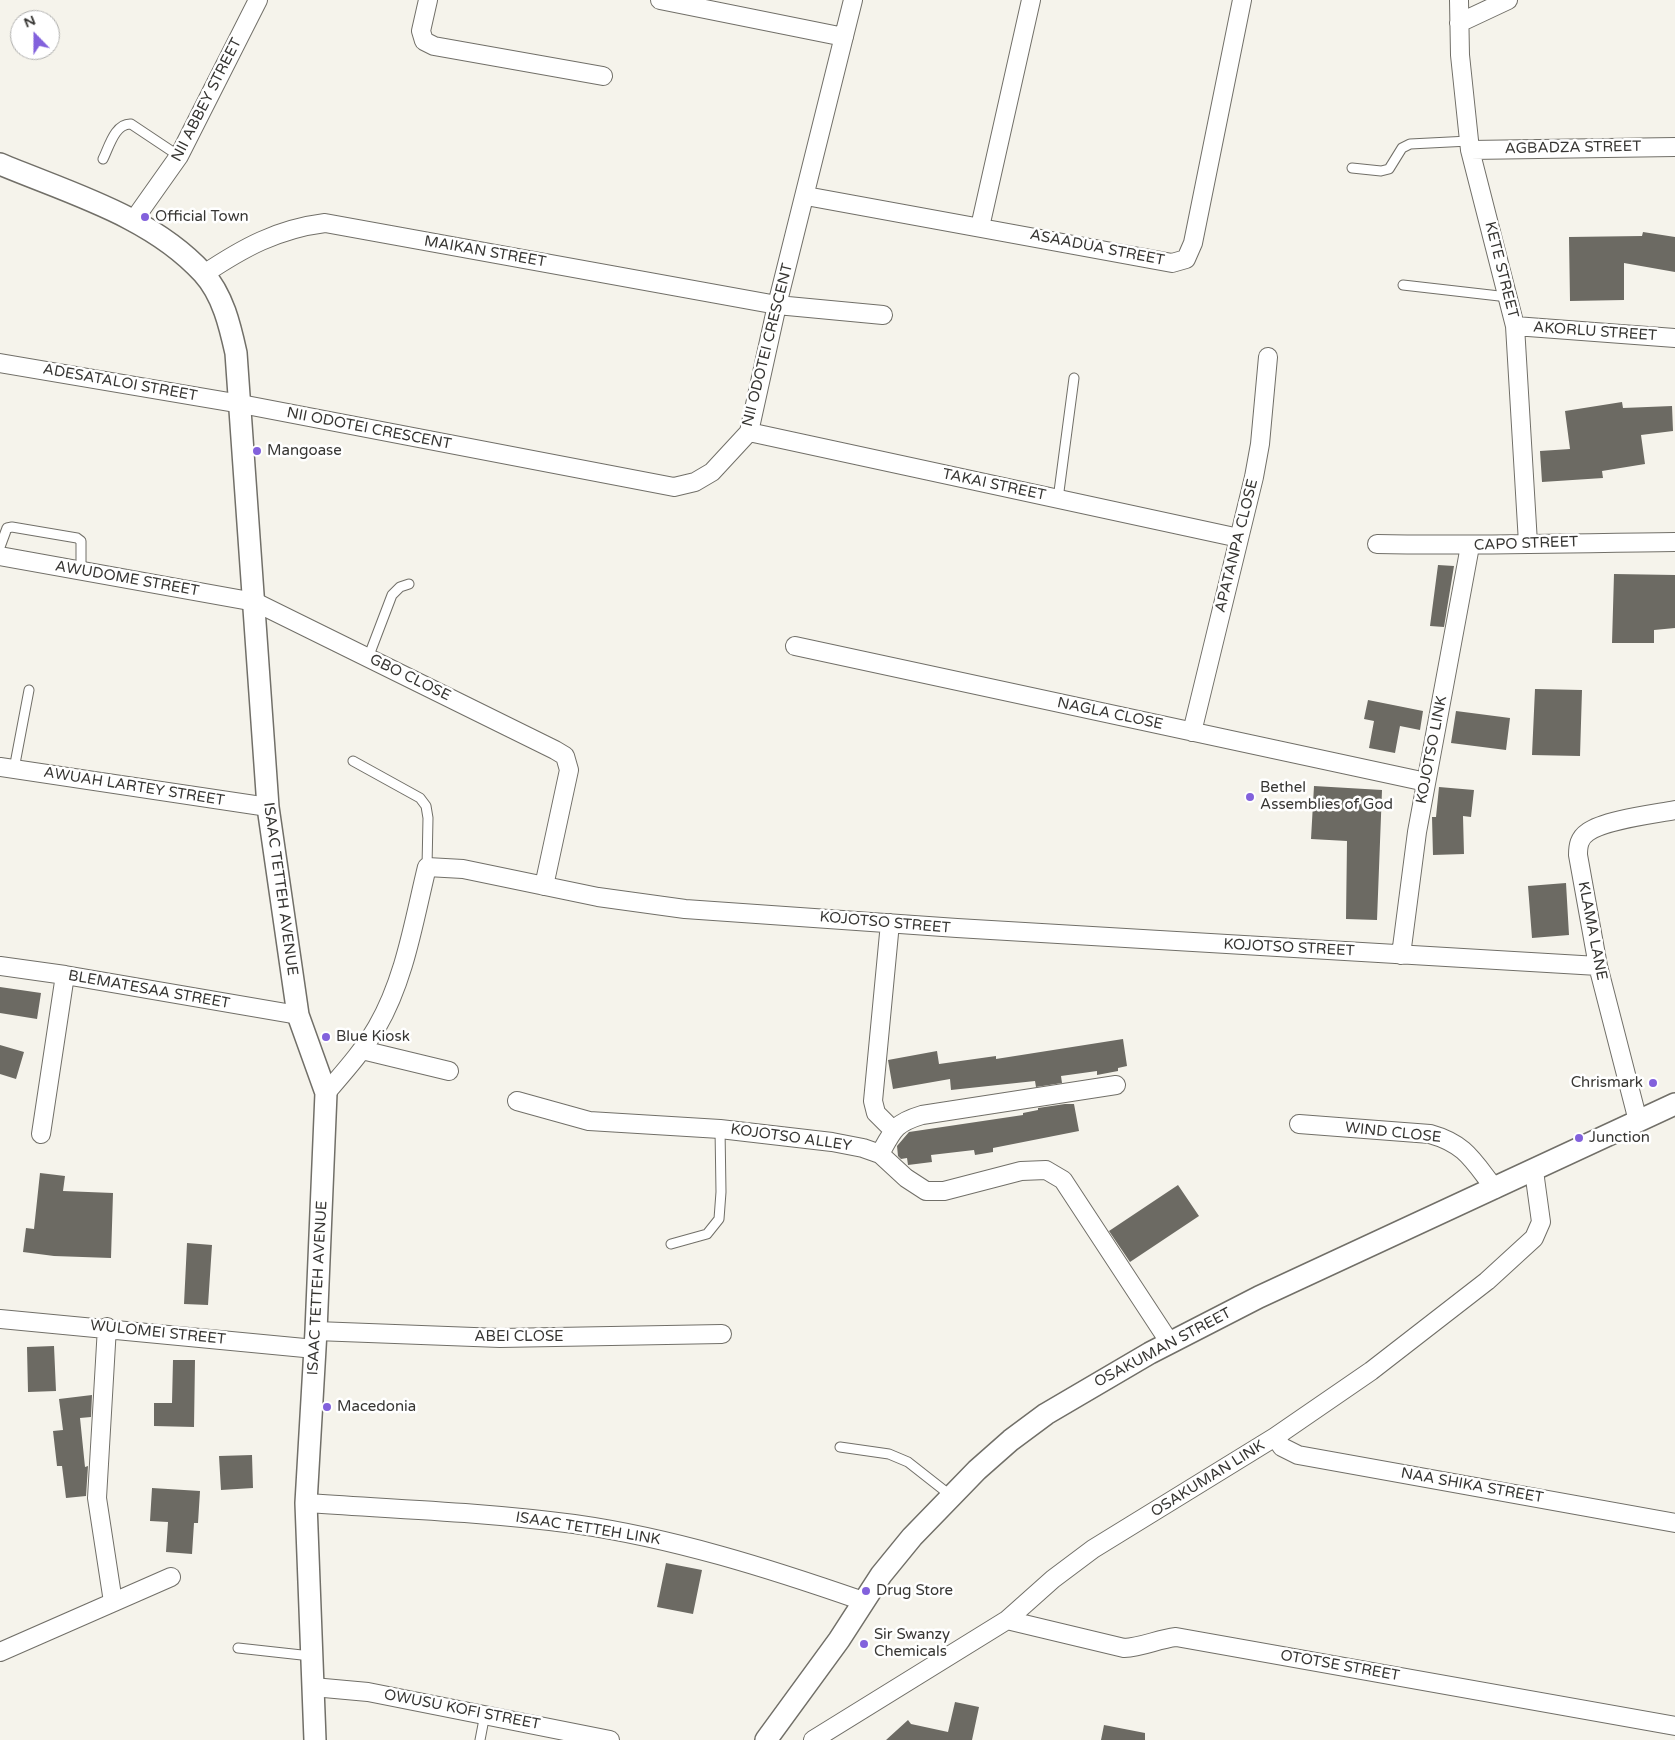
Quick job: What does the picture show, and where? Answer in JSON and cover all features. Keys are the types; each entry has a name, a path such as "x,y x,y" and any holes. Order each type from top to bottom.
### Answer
{"street":[{"name":"NII ABBEY STREET","path":"134,220 179,156 258,0"},
{"path":"428,0 421,31 424,41 434,46 603,76"},
{"path":"660,0 844,36"},
{"name":"NII ODOTEI CRESCENT","path":"241,404 674,487 695,482 712,472 749,432 777,305 806,196 853,0"},
{"path":"980,227 1031,0"},
{"name":"ASAADUA STREET","path":"806,196 1172,262 1186,259 1193,243 1242,0"},
{"name":"KETE STREET","path":"1459,0 1458,23 1470,145 1515,326 1528,543"},
{"path":"1458,23 1508,0"},
{"name":"AGBADZA STREET","path":"1470,145 1675,147"},
{"name":"ISAAC TETTEH AVENUE","path":"0,164 134,220 183,255 204,274 219,297 230,325 236,353 268,807 298,1016 326,1093 316,1340 306,1503 315,1740"},
{"name":"MAIKAN STREET","path":"204,274 228,258 268,237 296,227 325,223 777,305 883,315"},
{"name":"AKORLU STREET","path":"1515,326 1675,338"},
{"name":"APATANPA CLOSE","path":"1192,732 1260,444 1268,357"},
{"name":"ADESATALOI STREET","path":"0,363 241,404"},
{"name":"TAKAI STREET","path":"749,432 1239,538"},
{"name":"CAPO STREET","path":"1377,544 1470,546 1528,543 1675,542"},
{"name":"KOJOTSO LINK","path":"1401,955 1410,878 1426,782 1470,546"},
{"name":"AWUDOME STREET","path":"0,556 255,602"},
{"name":"GBO CLOSE","path":"255,602 565,756 569,770 544,886"},
{"name":"NAGLA CLOSE","path":"795,646 1426,782"},
{"name":"AWUAH LARTEY STREET","path":"7,768 268,807"},
{"name":"KLAMA LANE","path":"1638,1120 1598,966 1578,855 1578,843 1587,832 1599,826 1675,810"},
{"path":"326,1093 362,1050 378,1025 398,980 427,867"},
{"name":"KOJOTSO STREET","path":"427,867 463,870 598,897 685,909 1598,966"},
{"path":"890,923 873,1100 876,1113 893,1130"},
{"name":"BLEMATESAA STREET","path":"0,966 65,975 298,1016"},
{"path":"40,1134 65,975"},
{"path":"362,1050 449,1071"},
{"path":"880,1154 893,1130 903,1120 922,1115 1116,1085"},
{"name":"KOJOTSO ALLEY","path":"517,1101 589,1121 720,1129 832,1142 880,1154 906,1178 926,1191 944,1191 1021,1171 1046,1170 1063,1180 1170,1343"},
{"name":"OSAKUMAN STREET","path":"766,1740 839,1640 863,1601 912,1537 950,1496 1011,1440 1046,1414 1084,1390 1259,1297 1675,1104"},
{"name":"WIND CLOSE","path":"1299,1124 1430,1134 1449,1140 1466,1151 1494,1189"},
{"name":"OSAKUMAN LINK","path":"813,1740 1007,1620 1053,1579 1093,1549 1275,1438 1371,1372 1487,1281 1534,1238 1541,1222 1534,1171"},
{"name":"WULOMEI STREET","path":"0,1319 316,1340"},
{"path":"107,1327 97,1498 113,1602"},
{"name":"ABEI CLOSE","path":"316,1340 722,1334"},
{"name":"NAA SHIKA STREET","path":"1275,1438 1282,1447 1298,1455 1675,1523"},
{"name":"ISAAC TETTEH LINK","path":"306,1503 487,1514 575,1524 672,1542 764,1567 863,1601"},
{"path":"0,1652 171,1577"},
{"name":"OTOTSE STREET","path":"1007,1620 1124,1648 1139,1647 1164,1638 1176,1637 1675,1726"},
{"name":"OWUSU KOFI STREET","path":"313,1687 368,1692 610,1740"}],"lane":[{"path":"103,159 119,127 125,124 131,124 179,156"},
{"path":"1352,168 1381,171 1389,169 1402,148 1410,144 1470,145"},
{"path":"1403,285 1508,297"},
{"path":"1058,498 1074,378"},
{"path":"0,547 6,528 12,527 77,538 83,546 81,571"},
{"path":"368,658 392,595 400,587 409,584"},
{"path":"7,768 29,690"},
{"path":"353,761 420,798 426,806 427,867"},
{"path":"671,1244 707,1234 719,1219 721,1192 720,1129"},
{"path":"840,1447 889,1454 908,1462 950,1496"},
{"path":"238,1648 312,1656"},
{"path":"480,1740 485,1714"}],"building":[{"path":"1643,232 1675,237 1675,272 1624,263 1624,300 1570,301 1569,237 1642,236"},
{"path":"1622,402 1623,408 1672,406 1673,431 1641,435 1645,464 1602,471 1603,478 1542,482 1540,451 1570,449 1565,411"},
{"path":"1438,565 1454,566 1444,627 1430,626"},
{"path":"1614,574 1675,575 1675,628 1654,630 1654,643 1612,643"},
{"path":"1535,689 1582,690 1580,756 1532,755"},
{"path":"1368,700 1423,711 1420,730 1400,726 1395,753 1369,748 1374,721 1364,719"},
{"path":"1456,711 1510,718 1506,750 1451,743"},
{"path":"1314,786 1382,790 1377,920 1346,919 1347,841 1311,839"},
{"path":"1439,787 1474,790 1471,817 1463,816 1464,854 1433,855 1432,817 1436,817"},
{"path":"1566,883 1569,935 1532,938 1528,886"},
{"path":"0,987 41,993 37,1019 0,1013"},
{"path":"1123,1039 1127,1066 1118,1068 1118,1071 1097,1075 1097,1071 1061,1076 1062,1083 1036,1087 1035,1081 951,1090 950,1079 893,1089 888,1060 937,1051 939,1064 996,1056 996,1059"},
{"path":"0,1045 24,1052 16,1079 0,1074"},
{"path":"1074,1104 1079,1131 993,1148 993,1152 975,1155 974,1150 931,1155 932,1162 908,1165 907,1158 901,1159 898,1156 897,1146 909,1132 1023,1115 1023,1113 1038,1110 1038,1108"},
{"path":"40,1173 65,1176 63,1191 113,1193 111,1258 54,1256 23,1252 26,1228 34,1229"},
{"path":"1178,1185 1199,1216 1130,1262 1109,1231"},
{"path":"187,1243 212,1245 208,1305 184,1304"},
{"path":"54,1346 56,1391 28,1392 27,1347"},
{"path":"173,1360 195,1360 194,1427 154,1426 154,1403 172,1403"},
{"path":"92,1395 91,1417 80,1418 85,1467 88,1466 86,1496 66,1498 62,1466 57,1466 53,1431 63,1430 59,1399"},
{"path":"252,1455 253,1488 221,1490 219,1456"},
{"path":"152,1488 200,1491 198,1523 194,1523 192,1554 166,1552 168,1522 150,1521"},
{"path":"666,1563 702,1570 693,1614 657,1607"},
{"path":"955,1702 979,1707 972,1740 886,1740 908,1720 911,1724 948,1732"},
{"path":"1104,1725 1145,1733 1145,1740 1101,1740"}],"place":[{"name":"Official Town","path":"145,217"},
{"name":"Mangoase","path":"257,451"},
{"name":"Bethel Assemblies of God","path":"1250,797"},
{"name":"Blue Kiosk","path":"326,1037"},
{"name":"Chrismark","path":"1653,1083"},
{"name":"Junction","path":"1579,1138"},
{"name":"Macedonia","path":"327,1407"},
{"name":"Drug Store","path":"866,1591"},
{"name":"Sir Swanzy Chemicals","path":"864,1644"}]}
